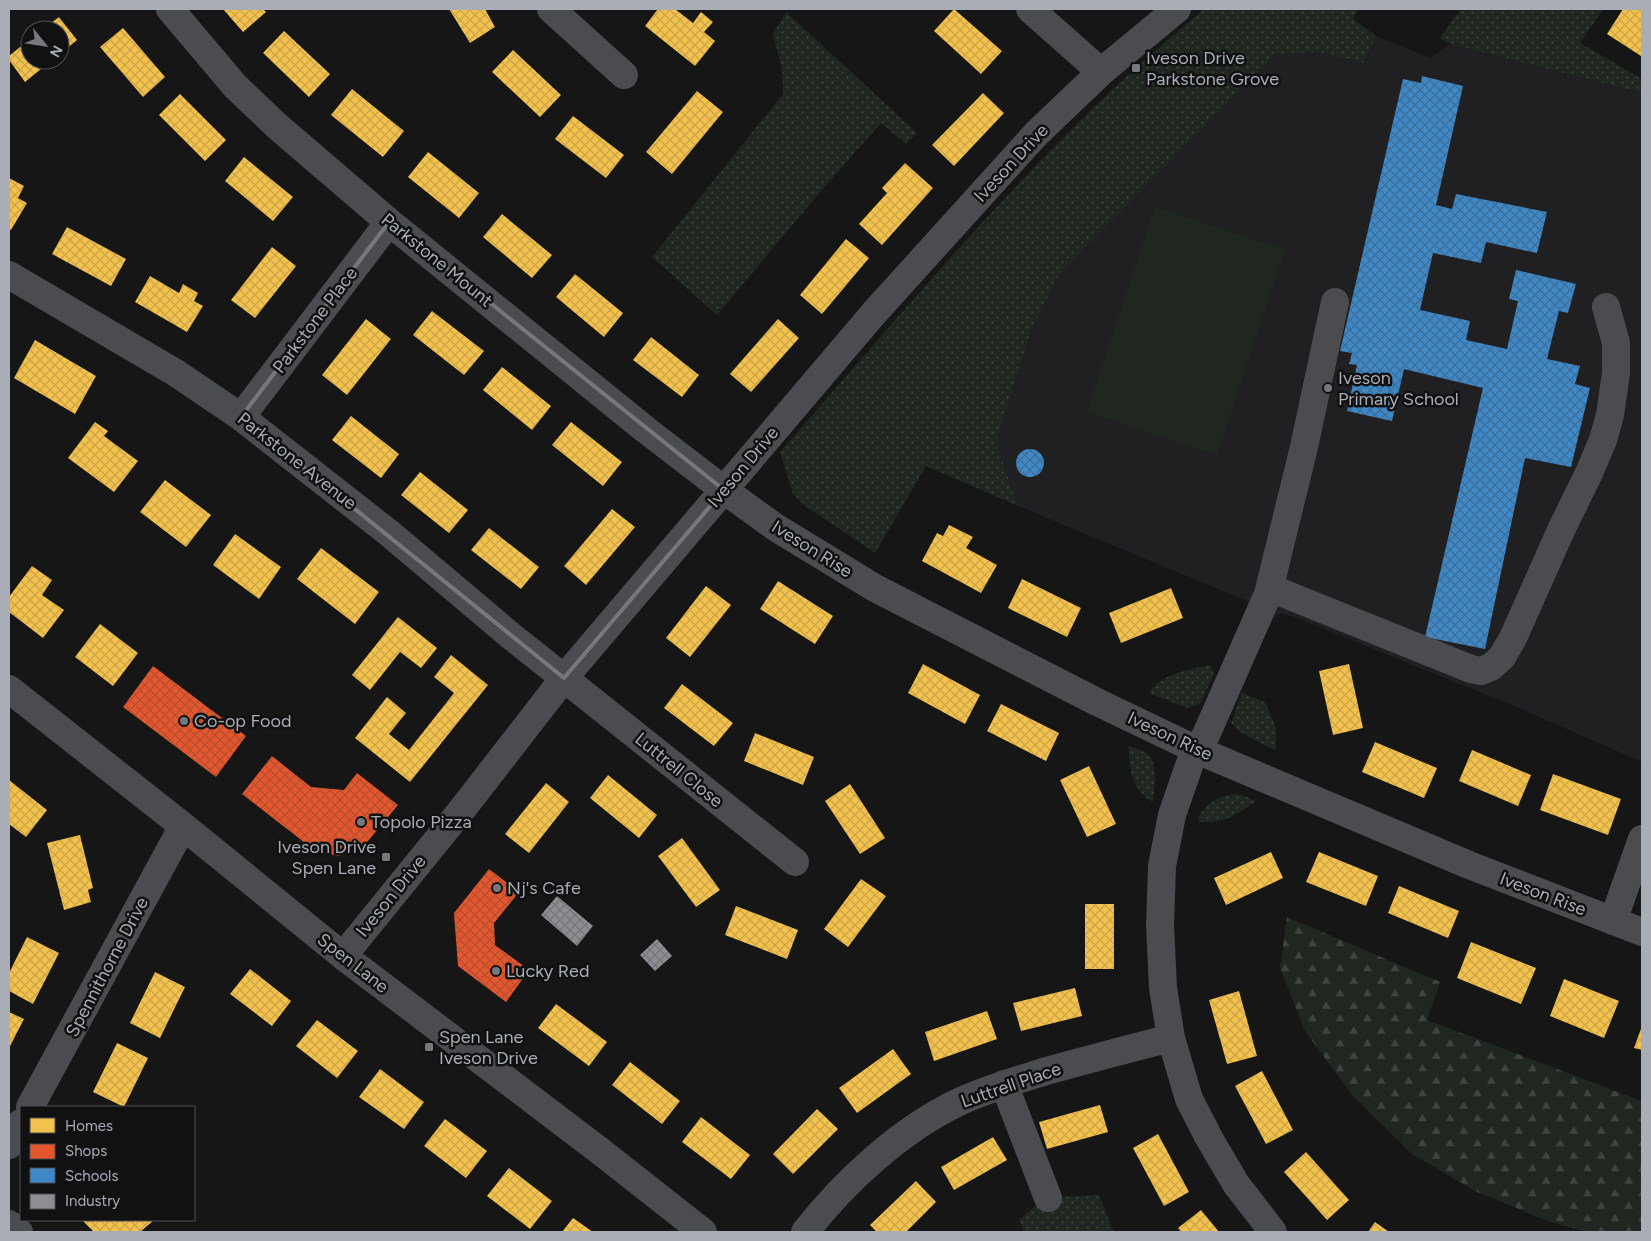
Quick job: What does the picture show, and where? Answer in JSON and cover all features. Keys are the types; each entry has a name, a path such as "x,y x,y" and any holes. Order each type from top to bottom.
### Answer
{"street":[{"name":"Parkstone Mount","path":"170,9 235,86 277,126 389,222 550,353 724,490"},
{"path":"552,9 624,75"},
{"path":"1030,9 1101,72"},
{"name":"Iveson Drive","path":"343,956 464,807 564,678 874,313 1036,134 1101,72 1177,9"},
{"name":"Parkstone Place","path":"242,417 389,222"},
{"name":"Parkstone Avenue","path":"9,274 176,373 242,417 388,533 564,678"},
{"path":"1273,1232 1236,1184 1189,1099 1171,1038 1163,988 1160,925 1162,866 1172,816 1190,763 1206,735 1270,588 1304,447 1335,302"},
{"path":"1270,588 1471,670 1481,671 1491,667 1502,656 1513,638 1603,440 1610,415 1616,373 1616,343 1606,307"},
{"name":"Iveson Rise","path":"724,490 776,527 875,588 1097,702 1197,750 1469,865 1642,932"},
{"name":"Luttrell Close","path":"564,678 795,862"},
{"name":"Spen Lane","path":"9,689 183,826 343,956 600,1151 703,1232"},
{"name":"Spennithorne Drive","path":"31,1106 183,826"},
{"path":"1613,921 1642,839"},
{"name":"Luttrell Place","path":"805,1232 850,1181 925,1121 960,1101 1004,1084 1171,1038"},
{"path":"1004,1084 1048,1198"},
{"path":"9,1145 20,1125"},
{"path":"9,1224 19,1232"}],"highlighted area":[{"path":"389,222 724,490 564,678 241,417"}],"shaded area":[{"name":"Iveson Primary School","path":"1376,36 1430,58 1450,44 1642,93 1642,762 1512,705 1297,618 1281,613 1269,622 1252,603 1018,506 996,443 1030,334 1059,275 1256,71 1275,54 1318,52 1364,63"}],"green space":[{"path":"1204,9 1359,9 1353,19 1376,36 1364,63 1318,52 1275,54 1059,275 1030,334 996,443 1018,506 926,466 875,553 804,505 793,494 780,452 941,268 1024,178 1121,81"},
{"path":"1461,9 1603,9 1580,43 1642,79 1642,93 1450,44 1440,38"},
{"path":"786,12 917,133 906,144 881,123 820,192 717,315 652,257 783,94 782,69 773,34"},
{"path":"1155,207 1285,250 1217,455 1087,412"},
{"path":"1210,665 1214,674 1200,704 1187,708 1149,693 1154,686 1176,673"},
{"path":"1242,693 1265,702 1276,728 1276,751 1240,732 1231,723"},
{"path":"1129,746 1145,752 1153,762 1155,782 1153,802 1141,792 1133,778"},
{"path":"1236,794 1255,801 1230,818 1199,822 1198,817 1210,803 1219,798"},
{"path":"1287,917 1440,982 1427,1020 1642,1101 1642,1232 1588,1232 1550,1222 1475,1191 1412,1154 1353,1096 1305,1031 1280,968"},
{"path":"1099,1195 1114,1232 1024,1232 1019,1220 1040,1202 1053,1197"}],"building: Homes":[{"path":"223,9 263,9 266,12 243,32"},
{"path":"449,9 485,9 495,27 470,43"},
{"path":"658,9 675,9 693,23 701,12 713,22 704,32 715,41 695,66 645,26"},
{"path":"954,9 1002,51 981,74 934,31"},
{"path":"1623,9 1642,9 1641,56 1607,34"},
{"path":"123,28 165,77 143,97 100,47"},
{"path":"70,31 77,40 70,46"},
{"path":"284,31 330,74 309,97 263,53"},
{"path":"20,47 20,70 40,70 25,82 9,60 9,56"},
{"path":"513,50 561,95 540,117 492,72"},
{"path":"352,89 404,131 383,157 331,115"},
{"path":"697,91 723,112 672,174 646,152"},
{"path":"983,93 1004,113 954,166 932,145"},
{"path":"180,94 226,140 205,161 159,115"},
{"path":"573,116 624,155 606,178 555,139"},
{"path":"428,152 479,193 459,218 408,177"},
{"path":"244,157 293,197 273,221 225,181"},
{"path":"905,163 933,188 882,245 859,224 887,193 882,188"},
{"path":"9,178 24,186 18,198 27,203 11,230 9,229"},
{"path":"502,214 552,255 532,278 483,237"},
{"path":"67,227 126,259 111,286 52,254"},
{"path":"846,239 869,258 822,314 800,295"},
{"path":"272,247 296,266 255,318 231,300"},
{"path":"575,274 623,313 604,337 556,297"},
{"path":"150,276 179,293 183,284 198,293 194,301 203,306 187,332 135,302"},
{"path":"432,311 484,351 464,375 413,335"},
{"path":"366,319 391,339 347,395 322,375"},
{"path":"778,319 799,338 751,392 730,374"},
{"path":"651,337 699,375 682,397 633,360"},
{"path":"35,340 96,376 75,414 14,378"},
{"path":"502,367 551,406 532,430 483,390"},
{"path":"351,416 399,454 381,478 332,440"},
{"path":"95,422 108,431 104,436 138,461 114,492 68,458"},
{"path":"571,422 622,462 603,486 552,445"},
{"path":"420,472 468,510 449,533 401,495"},
{"path":"165,480 211,515 186,547 140,512"},
{"path":"612,509 635,527 586,585 564,566"},
{"path":"949,525 973,537 966,548 997,565 981,593 922,561 937,533 943,536"},
{"path":"489,528 539,567 521,589 471,550"},
{"path":"235,534 281,567 259,599 213,565"},
{"path":"321,548 379,592 355,624 297,579"},
{"path":"32,566 52,580 42,595 64,610 43,638 9,612 9,597"},
{"path":"1022,579 1081,608 1067,637 1008,608"},
{"path":"778,581 833,616 815,644 760,609"},
{"path":"706,586 731,605 690,657 666,638"},
{"path":"1171,588 1183,618 1121,643 1109,613"},
{"path":"398,617 437,648 421,668 400,652 370,690 352,675"},
{"path":"100,624 138,653 113,686 75,657"},
{"path":"451,655 488,685 410,782 355,738 387,697 406,713 389,734 409,750 454,693 434,677"},
{"path":"923,664 980,695 965,724 908,693"},
{"path":"1349,664 1363,728 1333,735 1319,671"},
{"path":"682,684 733,723 714,746 664,708"},
{"path":"1001,704 1059,733 1046,761 987,731"},
{"path":"755,733 814,757 803,785 744,761"},
{"path":"1375,742 1437,768 1424,798 1362,772"},
{"path":"1472,750 1531,775 1518,806 1459,781"},
{"path":"1089,766 1116,824 1087,837 1060,780"},
{"path":"1553,774 1621,799 1608,835 1540,810"},
{"path":"608,775 657,815 639,838 590,798"},
{"path":"9,780 47,810 26,837 9,824"},
{"path":"546,783 569,802 529,853 505,834"},
{"path":"850,784 885,838 860,854 825,801"},
{"path":"80,835 93,888 88,890 91,902 64,910 47,843"},
{"path":"682,838 720,890 696,907 658,856"},
{"path":"1271,852 1283,878 1226,905 1214,878"},
{"path":"1319,852 1378,876 1366,906 1306,882"},
{"path":"861,879 886,896 848,947 824,929"},
{"path":"1399,886 1459,911 1448,938 1388,913"},
{"path":"1085,904 1114,904 1114,969 1085,969"},
{"path":"736,906 798,930 787,959 725,935"},
{"path":"27,937 59,953 33,1004 9,991 9,973"},
{"path":"1471,942 1536,968 1521,1004 1457,978"},
{"path":"250,969 291,1001 272,1026 230,994"},
{"path":"155,972 185,987 160,1038 130,1023"},
{"path":"1564,979 1619,1001 1604,1038 1550,1016"},
{"path":"1075,988 1082,1016 1021,1031 1013,1003"},
{"path":"1239,991 1257,1056 1227,1064 1209,1000"},
{"path":"556,1004 607,1042 589,1066 538,1028"},
{"path":"987,1011 997,1039 934,1061 925,1032"},
{"path":"9,1012 24,1019 9,1048"},
{"path":"317,1020 358,1051 337,1078 296,1046"},
{"path":"1642,1026 1642,1050 1634,1048"},
{"path":"117,1043 148,1058 124,1106 93,1092"},
{"path":"893,1049 911,1074 857,1113 839,1088"},
{"path":"630,1062 680,1101 662,1124 612,1085"},
{"path":"380,1069 424,1102 404,1129 359,1097"},
{"path":"1262,1071 1293,1130 1266,1144 1235,1086"},
{"path":"1100,1105 1108,1132 1047,1149 1039,1122"},
{"path":"817,1109 838,1129 793,1174 773,1154"},
{"path":"701,1117 750,1155 731,1179 682,1142"},
{"path":"445,1119 487,1151 466,1178 424,1146"},
{"path":"1158,1134 1189,1192 1164,1206 1133,1148"},
{"path":"993,1137 1007,1160 954,1190 941,1167"},
{"path":"1306,1152 1349,1200 1327,1220 1284,1172"},
{"path":"509,1168 552,1201 530,1229 487,1196"},
{"path":"916,1181 936,1202 906,1232 877,1232 870,1225"},
{"path":"1201,1210 1219,1232 1181,1232 1178,1228"},
{"path":"573,1218 593,1232 562,1232"},
{"path":"83,1221 153,1221 140,1232 94,1232"},
{"path":"1375,1222 1389,1232 1368,1232"}],"building: Shops":[{"name":"Co-op Food","path":"153,666 246,736 216,777 123,707"},
{"path":"272,756 311,787 344,790 357,773 398,805 363,847 338,856 314,850 242,794"},
{"path":"489,869 519,892 494,923 495,945 529,970 506,1002 458,966 454,913"}],"building: Schools":[{"path":"1422,76 1463,86 1436,205 1452,209 1456,194 1547,212 1537,253 1486,242 1481,263 1433,253 1420,310 1470,321 1466,340 1507,349 1518,301 1509,299 1516,270 1576,284 1568,313 1559,311 1547,359 1580,366 1575,384 1590,388 1571,467 1525,458 1485,649 1425,637 1483,388 1404,369 1392,421 1347,411 1357,365 1349,364 1352,353 1340,351 1403,79 1421,83"},
{"path":"1030,449 1040,453 1044,463 1040,473 1030,477 1020,473 1016,463 1020,453"}],"building: Industry":[{"path":"557,896 593,926 577,946 541,915"},
{"path":"657,939 672,956 655,971 640,955"}],"place":[{"name":"Iveson Drive Parkstone Grove","path":"1136,68"},
{"name":"Iveson Primary School","path":"1328,388"},
{"name":"Co-op Food","path":"184,721"},
{"name":"Topolo Pizza","path":"361,822"},
{"name":"Iveson Drive Spen Lane","path":"386,857"},
{"name":"Nj's Cafe","path":"497,888"},
{"name":"Lucky Red","path":"496,971"},
{"name":"Spen Lane Iveson Drive","path":"429,1047"}]}
